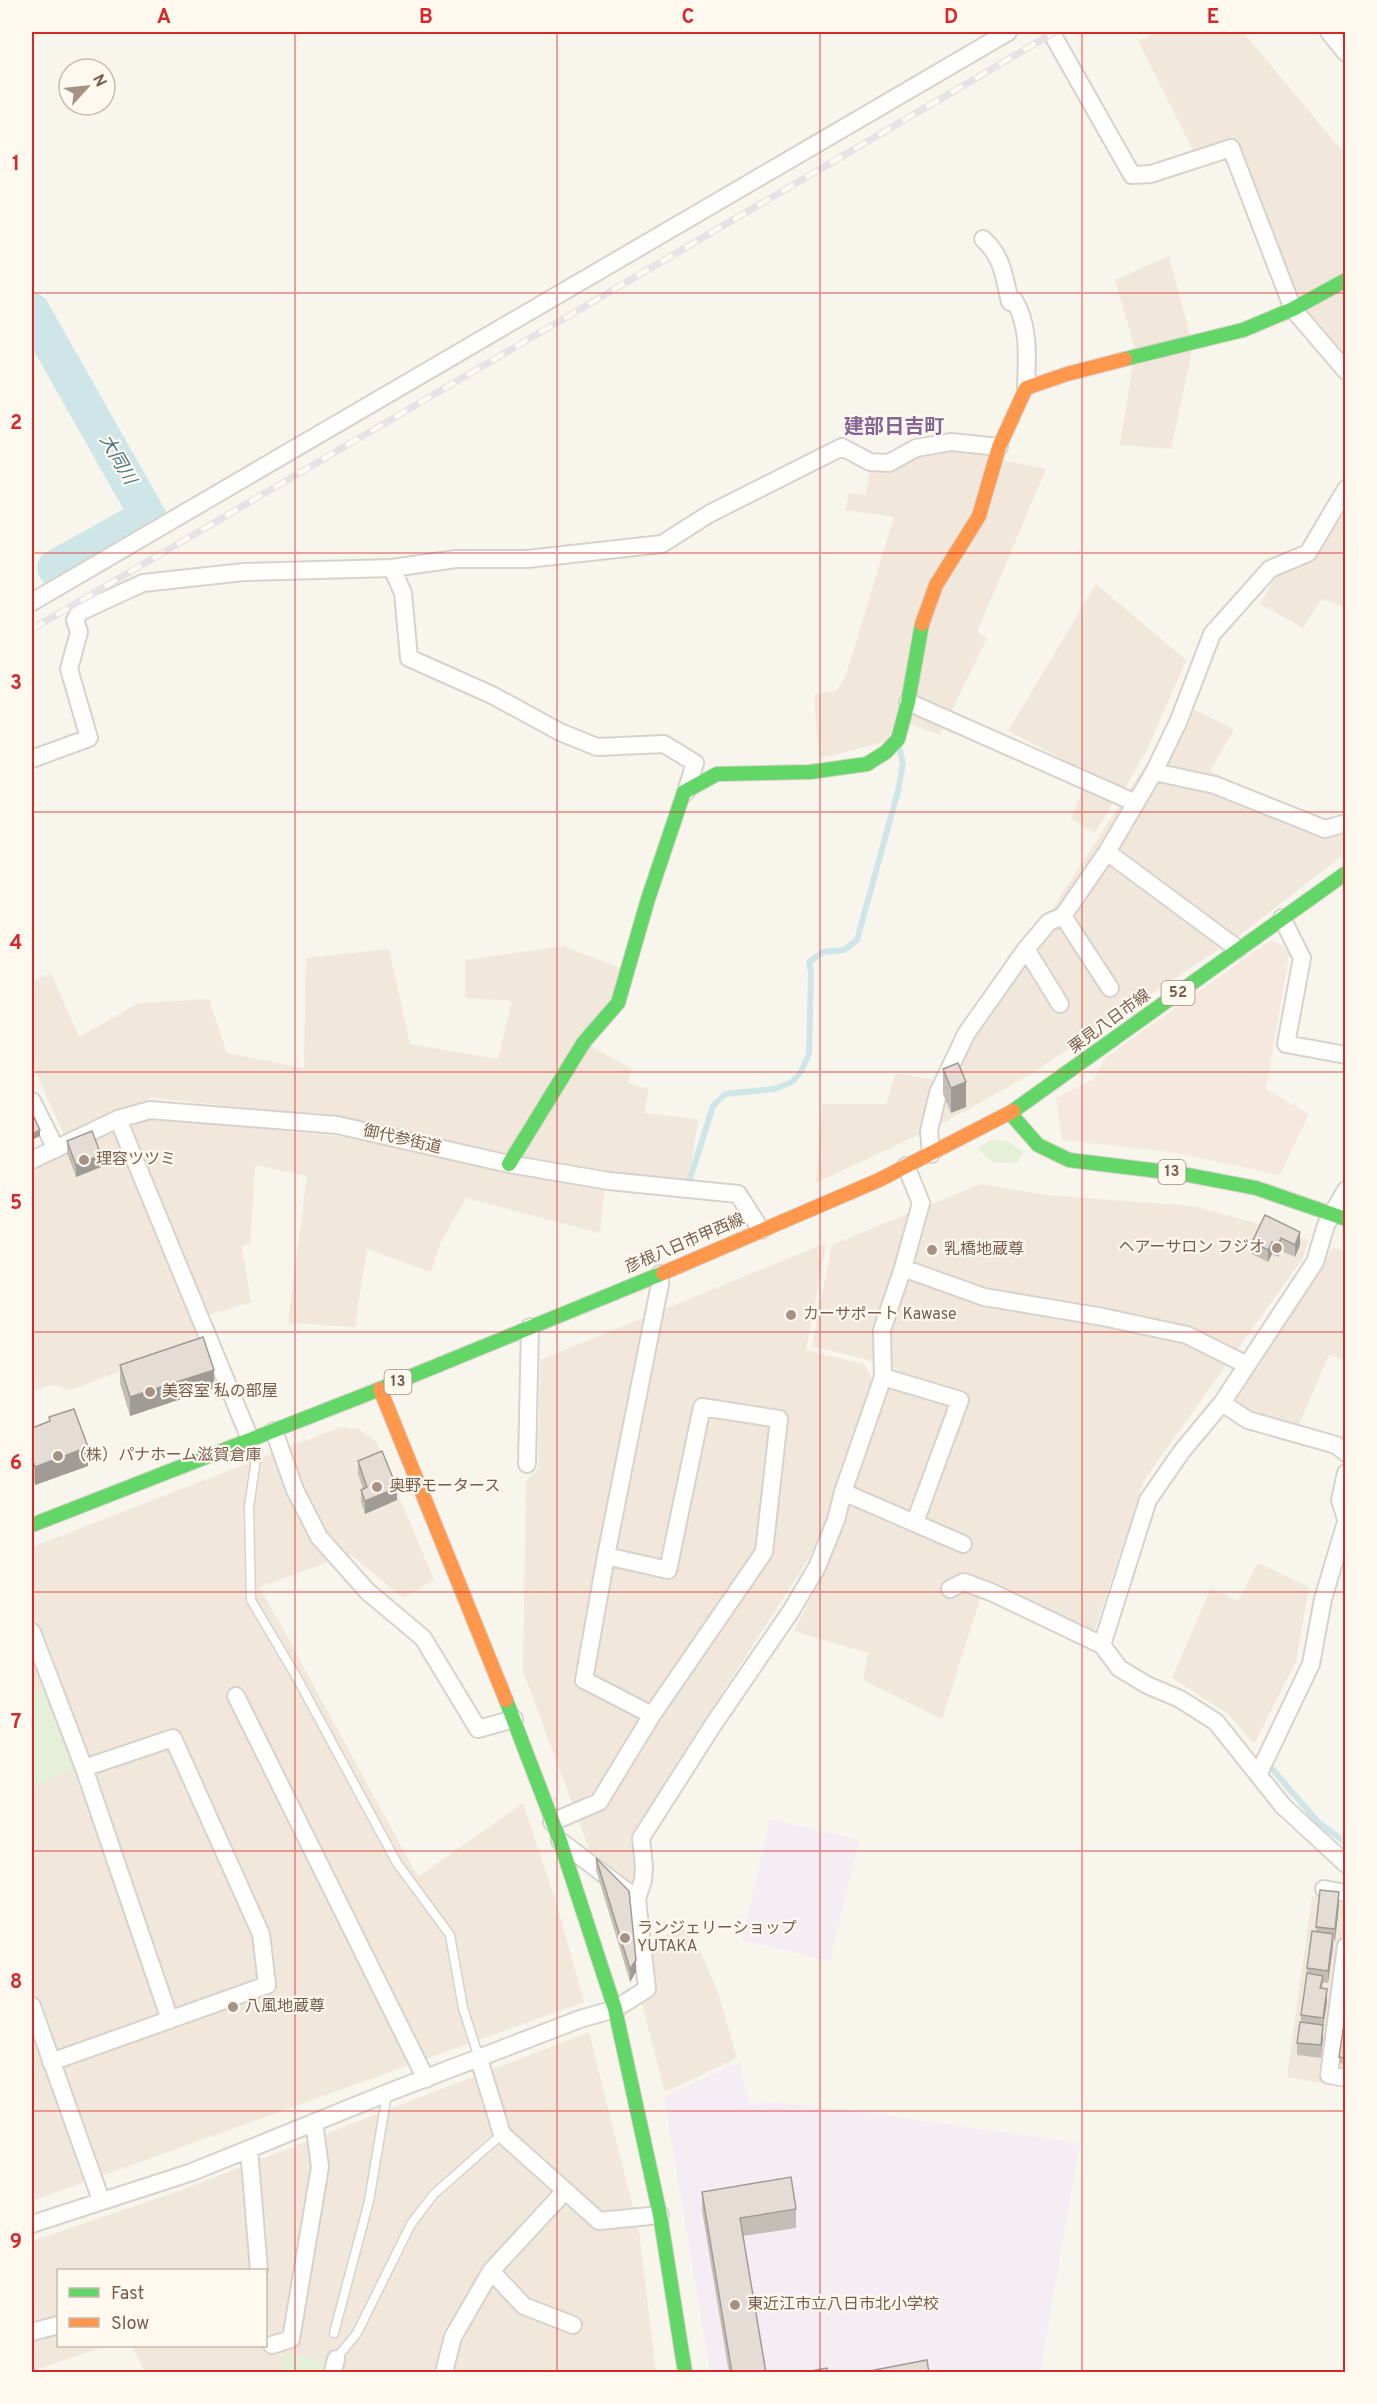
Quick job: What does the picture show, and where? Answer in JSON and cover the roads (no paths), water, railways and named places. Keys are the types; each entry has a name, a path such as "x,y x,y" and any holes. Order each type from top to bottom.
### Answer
{"street":[{"path":"32,602 1008,32"},
{"path":"1051,32 1132,175 1151,174 1231,148 1293,309 1346,371"},
{"path":"1329,32 1346,53"},
{"path":"686,792 717,774 810,772 867,764 886,752 898,739 908,702 920,630 936,585 979,516 999,447 1026,388 1025,326 1021,312 1014,300 1010,302 1000,261 994,249 983,239"},
{"path":"1026,388 1067,374 1243,330 1293,309 1346,280"},
{"path":"32,759 89,738 69,669 80,632 75,620 80,612 143,583 244,572 392,568 456,559 527,559 662,544 709,514 842,447 870,462 889,463 916,448 951,442 999,447"},
{"path":"931,1154 929,1131 938,1093 966,1034 1026,949 1049,922 1063,916 1107,852 1154,772 1179,720 1212,634 1270,569 1308,552 1346,489"},
{"path":"392,568 403,593 409,658 492,695 560,732 597,747 664,744 695,763 648,899 618,1003 584,1042 509,1164"},
{"path":"908,702 1136,803"},
{"path":"1154,772 1215,785 1325,829 1346,823"},
{"path":"1107,852 1238,949"},
{"name":"栗見八日市線","path":"1010,1113 1346,873"},
{"path":"1063,916 1110,987"},
{"path":"1282,918 1302,958 1286,1044 1346,1055"},
{"path":"1026,949 1060,1004"},
{"path":"32,1101 57,1149"},
{"name":"御代参街道","path":"32,1160 118,1119 150,1110 337,1125 509,1164 609,1181 738,1194 761,1230"},
{"name":"彦根八日市甲西線","path":"32,1525 380,1389 660,1274 879,1180 1010,1113"},
{"name":"13","path":"1010,1113 1038,1145 1069,1160 1184,1174 1256,1188 1338,1217"},
{"path":"118,1119 250,1439"},
{"path":"32,2224 192,2172 387,2093 580,2019 615,2009 647,1989 637,1899 643,1880 644,1867 641,1838 713,1725 791,1611 817,1567 836,1520 843,1492 883,1377 882,1330 903,1268 921,1203 906,1166"},
{"path":"1102,1645 1148,1500 1182,1451 1222,1403 1315,1262 1338,1217 1346,1190"},
{"path":"903,1268 984,1297 1103,1317 1186,1335 1247,1365"},
{"path":"652,1715 584,1680 660,1284 660,1274"},
{"path":"527,1464 530,1327"},
{"path":"883,1377 960,1400 915,1522"},
{"path":"380,1389 514,1719 560,1841 615,2009 660,2215 685,2373"},
{"path":"1222,1403 1248,1420 1336,1445 1346,1454"},
{"path":"552,1821 599,1802 652,1715 764,1552 779,1419 702,1407 668,1570 606,1556"},
{"path":"274,1431 296,1490 319,1537 368,1592 423,1638 478,1729 514,1719"},
{"path":"1258,1774 1311,1664 1323,1599 1346,1520 1340,1500 1346,1473"},
{"path":"843,1492 963,1545"},
{"path":"950,1589 964,1582 991,1592 1102,1645 1119,1668 1147,1685 1180,1699 1216,1722 1283,1806 1346,1864"},
{"path":"32,1632 38,1674 84,1768 170,2020"},
{"path":"236,1696 426,2079"},
{"path":"51,2062 267,1985 261,1934 173,1738 84,1768"},
{"path":"560,1841 637,1899"},
{"path":"1324,1889 1346,1893"},
{"path":"1346,1947 1329,2075 1346,2078"},
{"path":"32,2006 101,2200"},
{"path":"479,2059 502,2134 564,2192 599,2221 660,2215"},
{"path":"272,2345 291,2339 320,2167 314,2122"},
{"path":"249,2149 259,2269"},
{"path":"444,2373 453,2337 491,2271 564,2192"},
{"path":"491,2271 524,2306 573,2325"},
{"path":"32,2332 57,2325"}],"lane":[{"path":"250,1439 257,1452 249,1507 251,1600 296,1676 397,1863 450,1935 463,2008 479,2059"},
{"path":"334,2333 369,2201 387,2093"},
{"path":"334,2366 357,2333 411,2224 434,2194 502,2134"}],"waterway":[{"name":"大同川","path":"32,311 148,516 55,568"},
{"path":"689,1182 713,1106 725,1094 774,1089 792,1082 801,1072 809,1054 811,972 809,962 823,952 844,950 857,940 898,791 903,763 899,747"},
{"path":"1273,1770 1318,1822 1346,1843"},
{"path":"1345,2372 1346,2366"}],"railway":[{"path":"32,629 1055,32"}],"place":[{"name":"理容ツツミ","path":"84,1160"},
{"name":"ヘアーサロン フジオ","path":"1277,1248"},
{"name":"乳橋地蔵尊","path":"932,1250"},
{"name":"カーサポート Kawase","path":"791,1315"},
{"name":"美容室 私の部屋","path":"150,1392"},
{"name":"（株）パナホーム滋賀倉庫","path":"58,1456"},
{"name":"奥野モータース","path":"377,1487"},
{"name":"ランジェリーショップ YUTAKA","path":"625,1938"},
{"name":"八風地蔵尊","path":"233,2007"},
{"name":"東近江市立八日市北小学校","path":"735,2305"}],"district":[{"name":"建部日吉町","path":"894,428"}]}
